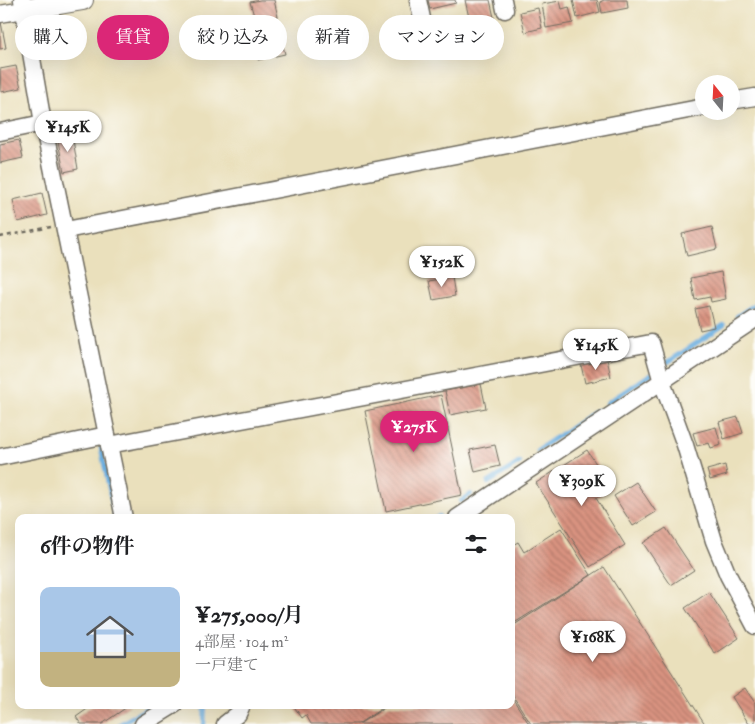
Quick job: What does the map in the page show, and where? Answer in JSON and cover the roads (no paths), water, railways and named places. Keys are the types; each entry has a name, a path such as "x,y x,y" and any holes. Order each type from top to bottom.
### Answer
{"street":[{"path":"0,14 23,5 82,0"},
{"path":"418,0 421,15"},
{"path":"23,5 44,123 123,514"},
{"path":"740,100 755,97"},
{"path":"65,227 695,109"},
{"path":"0,132 44,123"},
{"path":"463,514 755,319"},
{"path":"0,456 108,440 651,343 714,540 728,575 755,626"},
{"path":"143,724 164,709"},
{"path":"225,724 238,714 240,709"}],"waterway":[{"path":"737,316 755,304"},
{"path":"668,362 724,325"},
{"path":"607,403 651,374"},
{"path":"537,450 597,410"},
{"path":"101,448 114,514"},
{"path":"488,483 520,462"},
{"path":"461,501 471,494"},
{"path":"120,724 145,709"},
{"path":"204,724 205,709"}]}
